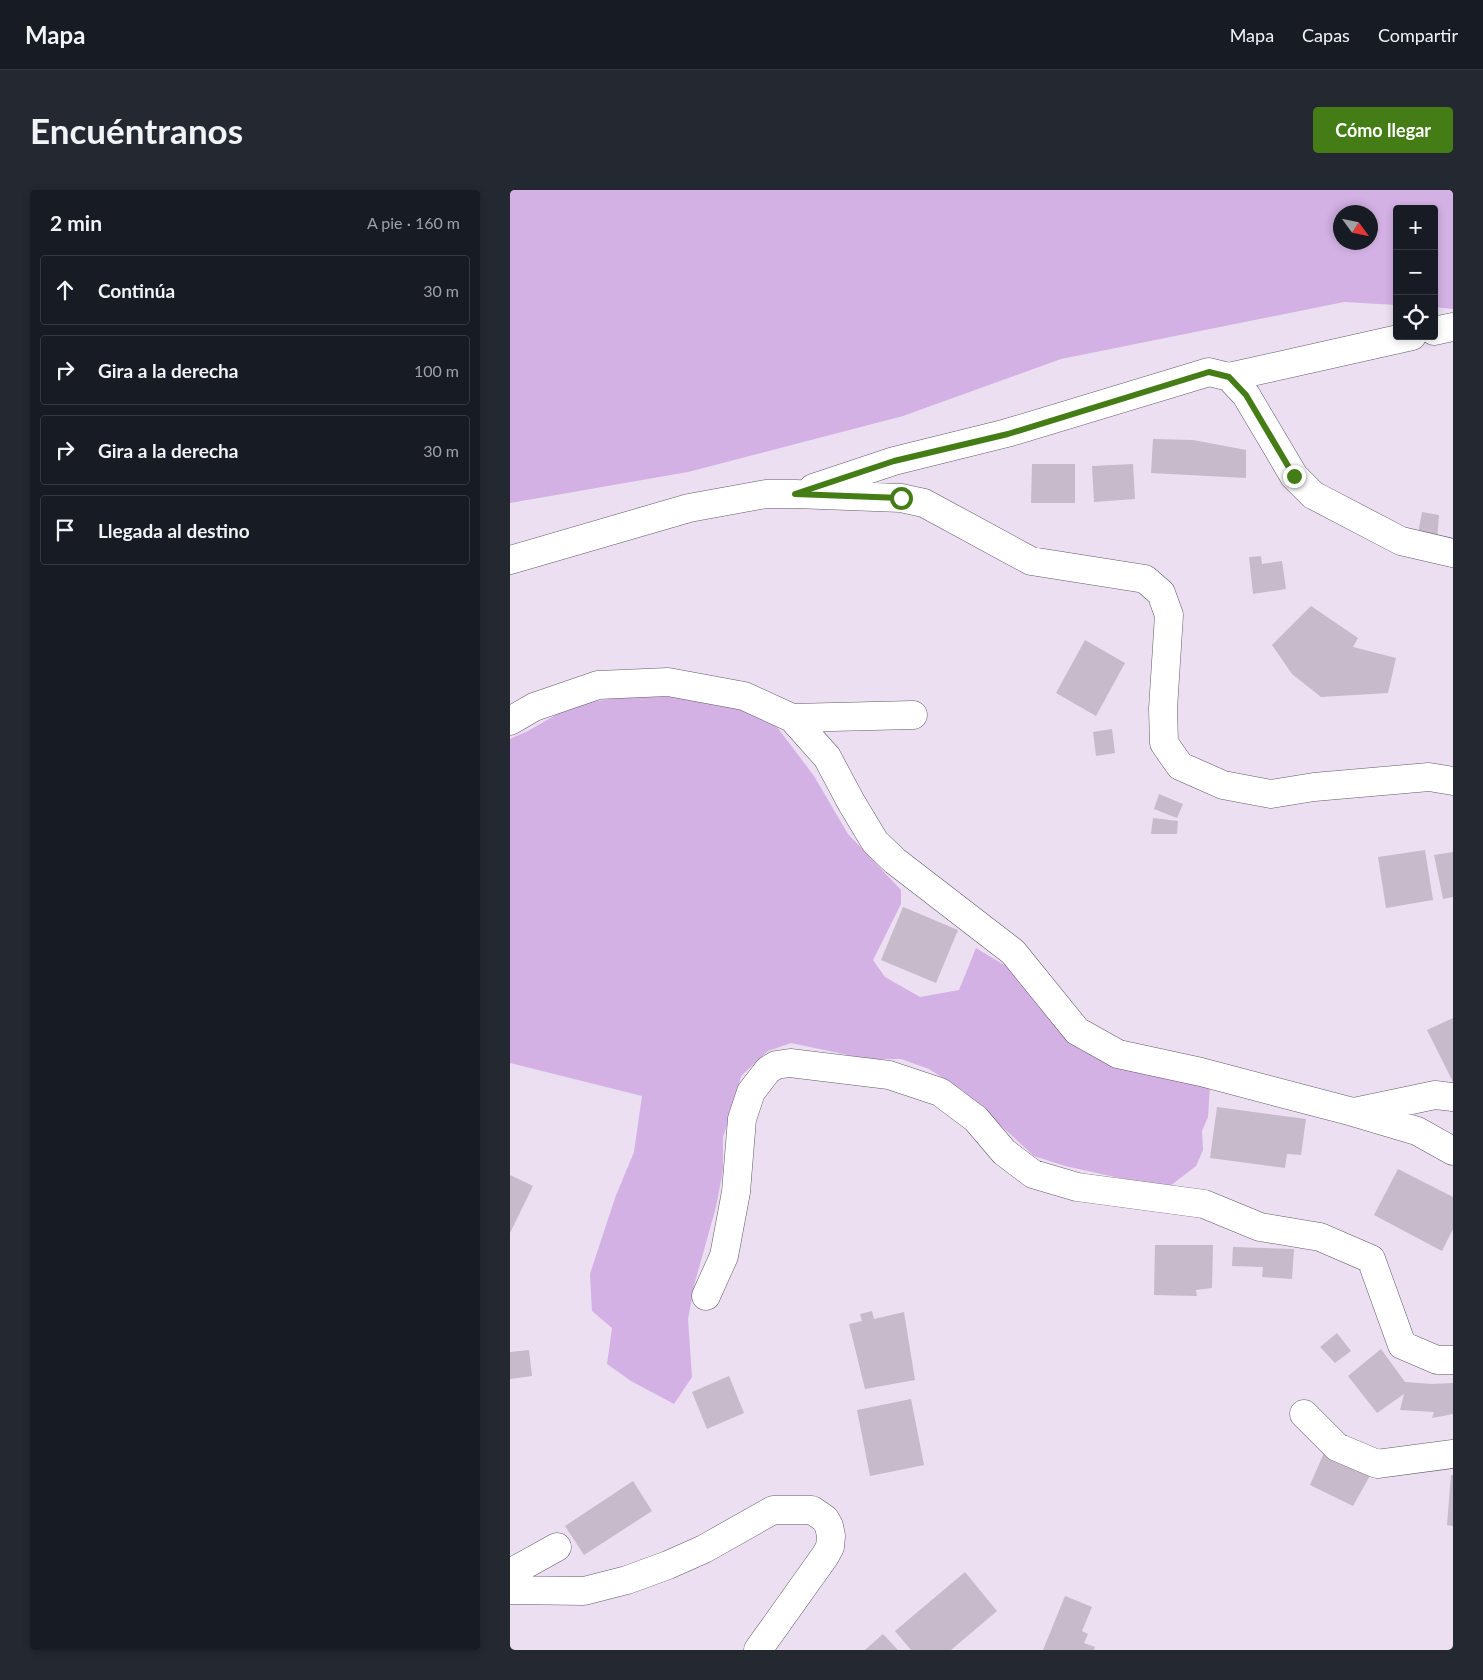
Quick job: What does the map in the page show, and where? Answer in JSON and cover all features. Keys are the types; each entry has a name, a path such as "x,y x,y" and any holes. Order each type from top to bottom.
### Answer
{"street":[{"path":"1438,330 1453,327"},
{"path":"795,494 894,461 1008,434 1209,372 1229,377 1394,340"},
{"path":"1229,377 1246,395 1294,476 1313,495 1401,541 1453,553"},
{"path":"510,560 689,508 766,494 901,498 924,503 1031,560 1145,579 1161,594 1169,615 1163,709 1164,743 1180,766 1223,786 1271,794 1314,787 1429,777 1453,781"},
{"path":"510,721 534,707 598,685 668,682 744,696 792,718 827,757 851,802 876,842 895,861 1013,952 1077,1031 1118,1054 1201,1072 1353,1112 1416,1132 1453,1150"},
{"path":"792,718 913,714"},
{"path":"706,1296 724,1256 736,1192 742,1119 751,1092 768,1070 776,1065 790,1063 889,1075 940,1092 976,1119 1004,1152 1033,1174 1077,1186 1204,1204 1260,1227 1320,1236 1371,1258 1402,1345 1436,1360 1453,1360"},
{"path":"1353,1112 1435,1095 1453,1098"},
{"path":"1304,1414 1337,1447 1378,1464 1453,1454"},
{"path":"510,1590 584,1591 627,1580 668,1566 704,1550 773,1510 812,1510 825,1519 829,1526 831,1536 830,1547 758,1650"},
{"path":"510,1573 557,1547"}],"shaded area":[{"path":"510,190 1453,190 1453,309 1438,307 1438,205 1393,205 1393,305 1344,302 1061,359 903,416 688,472 510,503"},
{"path":"675,695 721,702 774,723 814,776 848,834 901,890 901,904 873,960 885,977 920,997 959,990 976,948 1016,972 1034,994 1057,1029 1081,1045 1210,1085 1208,1117 1202,1131 1203,1150 1196,1166 1170,1186 1124,1179 1065,1166 1034,1156 963,1091 929,1069 901,1059 867,1059 791,1043 768,1051 741,1076 723,1137 723,1170 716,1207 695,1282 688,1319 692,1377 674,1404 631,1381 607,1364 612,1328 592,1311 590,1274 615,1198 634,1152 642,1096 510,1063 510,739 528,731 573,705 627,696"}],"building":[{"path":"1153,439 1193,440 1246,450 1246,478 1151,473"},
{"path":"1032,464 1075,464 1075,503 1031,503"},
{"path":"1133,464 1135,499 1094,502 1092,466"},
{"path":"1422,512 1439,515 1437,541 1417,539"},
{"path":"1261,556 1262,564 1282,561 1286,589 1253,594 1249,557"},
{"path":"1311,606 1358,638 1353,647 1396,658 1388,693 1321,697 1292,674 1272,645"},
{"path":"1085,640 1125,663 1096,716 1056,693"},
{"path":"1112,729 1115,753 1096,756 1093,732"},
{"path":"1159,794 1183,804 1177,818 1154,809"},
{"path":"1153,818 1178,821 1177,834 1151,834"},
{"path":"1425,850 1433,900 1386,908 1378,857"},
{"path":"1453,852 1453,897 1443,899 1434,855"},
{"path":"903,907 958,930 936,983 881,960"},
{"path":"1453,1018 1453,1082 1427,1030"},
{"path":"1217,1107 1306,1119 1301,1155 1287,1154 1285,1168 1210,1158"},
{"path":"1398,1169 1453,1197 1453,1229 1442,1251 1374,1215"},
{"path":"510,1175 533,1186 510,1233"},
{"path":"1155,1245 1213,1245 1212,1288 1196,1290 1197,1296 1154,1295"},
{"path":"1233,1247 1294,1249 1292,1279 1262,1277 1263,1267 1232,1266"},
{"path":"872,1311 874,1319 904,1312 915,1380 865,1389 849,1324 862,1321 860,1314"},
{"path":"1337,1333 1351,1351 1335,1363 1320,1347"},
{"path":"1381,1349 1405,1382 1453,1383 1453,1414 1432,1418 1434,1412 1400,1410 1404,1394 1377,1413 1348,1376"},
{"path":"529,1350 532,1376 510,1379 510,1352"},
{"path":"729,1376 744,1413 707,1429 692,1392"},
{"path":"911,1399 924,1465 870,1476 857,1410"},
{"path":"1324,1453 1372,1472 1353,1506 1310,1485"},
{"path":"1451,1475 1453,1475 1453,1526 1447,1525"},
{"path":"633,1481 652,1511 584,1555 565,1526"},
{"path":"965,1572 997,1611 951,1650 911,1650 895,1631"},
{"path":"1065,1596 1092,1607 1082,1631 1088,1634 1084,1643 1095,1647 1094,1650 1043,1650"},
{"path":"883,1634 898,1650 865,1650"}],"route":[{"path":"901,498 795,494 894,461 1008,434 1209,372 1229,377 1246,395 1294,476"}]}
